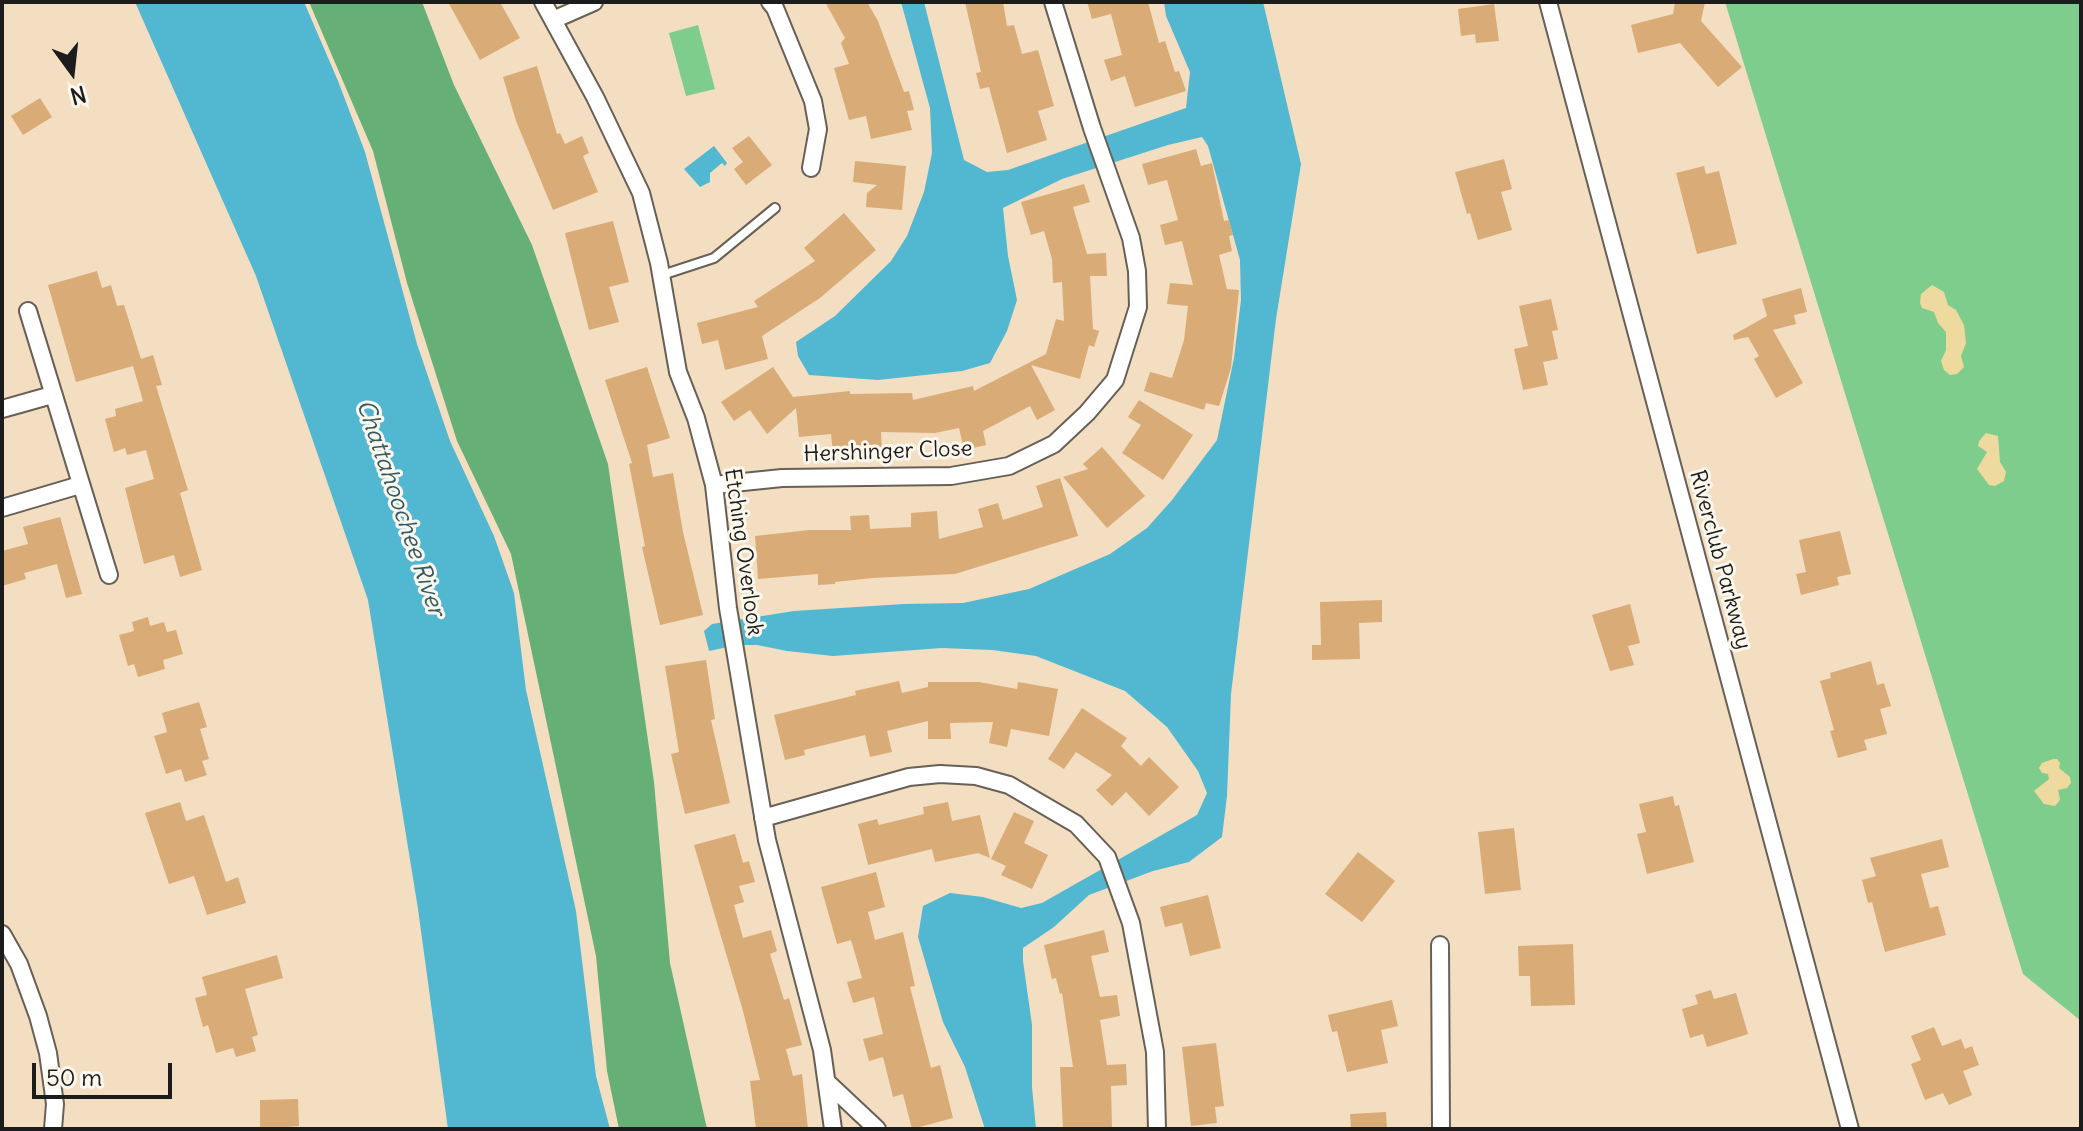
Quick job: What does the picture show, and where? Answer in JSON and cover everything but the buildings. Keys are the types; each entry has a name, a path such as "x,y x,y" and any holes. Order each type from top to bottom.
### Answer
{"street":[{"name":"Etching Overlook","path":"543,2 595,97 641,193 661,275 678,372 696,418 714,485 728,608 767,840 811,1002 828,1083 833,1129"},
{"path":"553,20 594,2"},
{"path":"770,2 813,101 818,129 811,168"},
{"name":"Hershinger Close","path":"714,485 782,478 951,476 1009,466 1054,444 1087,413 1115,380 1138,307 1137,271 1131,238 1092,128 1053,2"},
{"name":"Riverclub Parkway","path":"1548,2 1850,1129"},
{"path":"28,311 109,575"},
{"path":"2,409 52,395"},
{"path":"2,508 80,485"},
{"path":"763,818 909,777 940,774 976,776 1009,785 1076,824 1107,857 1131,923 1155,1052 1157,1129"},
{"path":"2,934 19,964 48,1053 55,1104 53,1129"},
{"path":"1440,945 1441,1129"},
{"path":"828,1083 877,1129"}],"lane":[{"path":"661,275 714,258 775,208"}],"green space":[{"path":"309,2 422,2 454,85 532,245 608,464 654,782 670,963 707,1129 619,1129 607,1071 596,956 511,554 457,441 407,283 373,151"},
{"path":"1725,2 2081,2 2081,1021 2023,974"},
{"path":"698,25 715,89 686,96 669,33"}],"sand":[{"path":"1932,285 1944,292 1948,305 1956,310 1964,325 1966,343 1961,356 1964,367 1957,374 1950,375 1944,370 1941,361 1946,350 1946,332 1934,312 1922,308 1920,303 1921,294"},
{"path":"1986,433 1998,436 2000,462 2006,472 2004,481 1995,486 1989,485 1977,469 1987,452 1978,446"},
{"path":"2053,759 2060,763 2059,768 2070,777 2071,783 2067,788 2058,790 2060,800 2055,806 2044,804 2034,791 2049,779 2048,774 2042,773 2039,768 2042,763"}],"water":[{"name":"Chattahoochee River","path":"135,2 304,2 338,81 365,152 417,344 450,441 494,536 514,593 526,690 576,911 596,1076 610,1129 448,1129 418,909 368,600 256,276"},
{"path":"901,2 924,2 964,160 987,172 1008,170 1186,108 1190,72 1166,16 1164,2 1263,2 1301,164 1276,319 1231,694 1227,796 1222,837 1189,862 1153,871 1089,895 1054,927 1023,948 1032,1025 1036,1129 985,1129 965,1067 943,1022 918,937 923,906 950,893 983,897 1021,908 1042,903 1197,815 1207,793 1198,771 1167,727 1125,691 1036,656 942,648 833,656 757,645 737,645 709,651 704,631 712,624 794,611 963,603 1029,589 1110,554 1147,528 1217,440 1234,358 1241,300 1240,260 1208,146 1202,137 1168,145 1062,179 1003,208 1017,300 1007,331 990,363 962,371 878,380 809,375 798,356 796,342 835,316 891,261 907,236 924,192 932,153 930,108"},
{"path":"714,146 727,163 725,166 722,163 710,173 710,182 700,187 684,169"}]}
